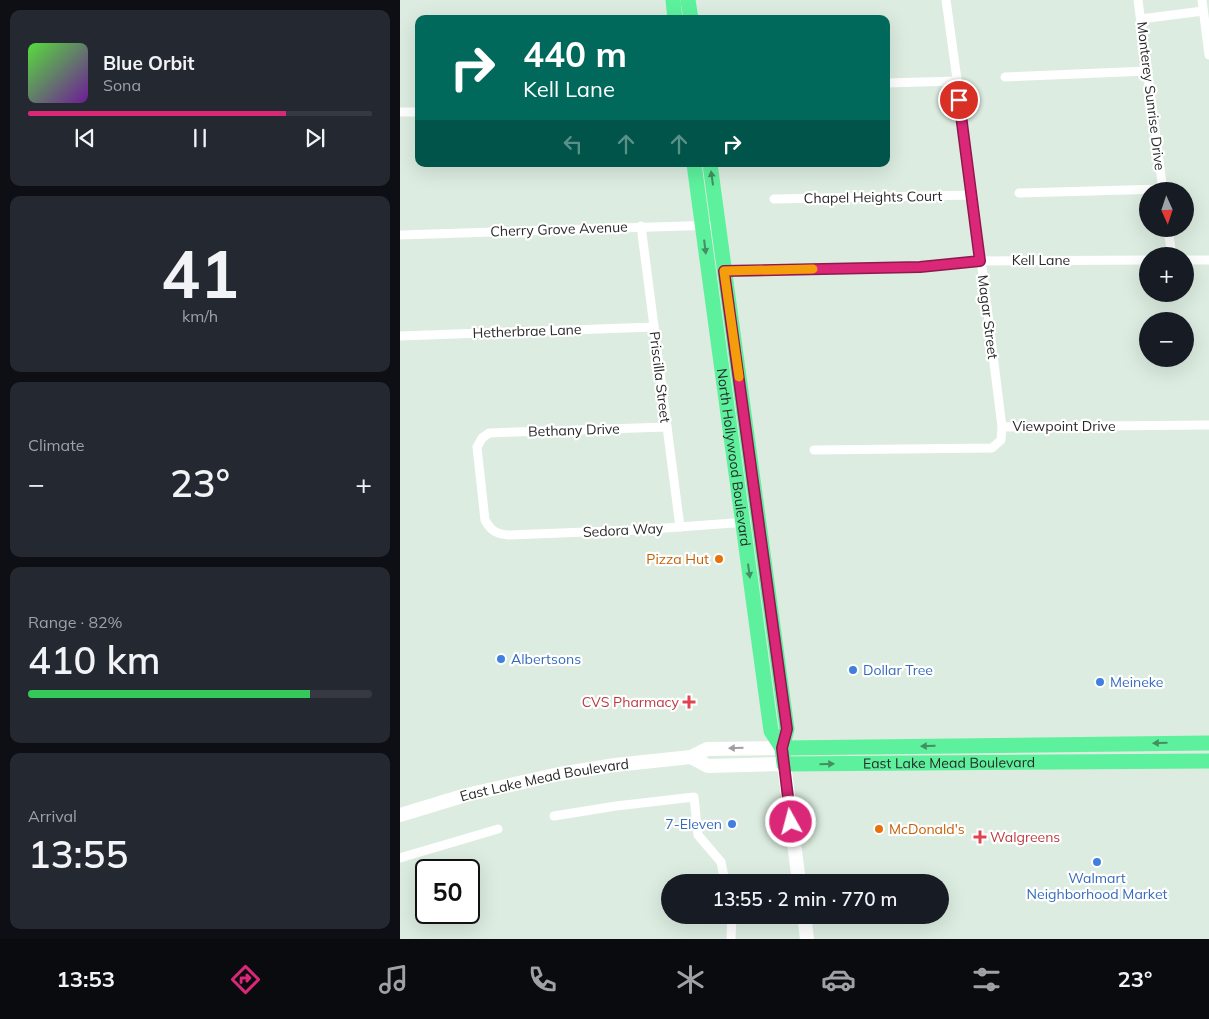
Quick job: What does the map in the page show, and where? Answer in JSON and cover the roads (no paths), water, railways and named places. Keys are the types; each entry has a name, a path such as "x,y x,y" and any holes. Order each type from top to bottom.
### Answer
{"main road":[{"path":"673,0 675,15"},
{"path":"688,0 690,15"},
{"name":"North Hollywood Boulevard","path":"694,167 771,731 782,748"},
{"name":"North Hollywood Boulevard","path":"710,167 787,729 782,748 798,874"},
{"path":"757,624 773,622"},
{"name":"East Lake Mead Boulevard","path":"400,815 466,794 550,776 615,765 691,757 707,749 1209,743"},
{"path":"1064,762 1070,755 1078,752 1098,750 1101,744"},
{"path":"941,763 957,754 1004,752 1012,745"},
{"name":"East Lake Mead Boulevard","path":"691,757 708,766 1209,761"},
{"path":"805,924 807,939"}],"street":[{"name":"Magar Street","path":"946,0 1002,427"},
{"name":"Monterey Sunrise Drive","path":"1138,0 1162,182"},
{"path":"1202,0 1209,54"},
{"path":"1141,19 1203,11"},
{"path":"1004,77 1148,71"},
{"path":"890,83 956,81"},
{"path":"400,112 415,112"},
{"path":"1019,193 1139,190"},
{"name":"Chapel Heights Court","path":"774,200 973,195"},
{"name":"Cherry Grove Avenue","path":"400,235 718,225"},
{"name":"Priscilla Street","path":"641,226 680,527"},
{"name":"Kell Lane","path":"724,271 920,267 980,261 1139,260"},
{"path":"1194,260 1209,260"},
{"name":"Hetherbrae Lane","path":"400,336 654,327"},
{"name":"Viewpoint Drive","path":"814,450 992,448 1001,440 1002,427 1209,425"},
{"name":"Bethany Drive","path":"490,528 485,520 477,447 482,438 489,433 667,426"},
{"name":"Sedora Way","path":"490,528 498,534 509,536 638,530 759,521"},
{"path":"554,816 616,806 694,798 698,835 721,862 723,874"},
{"path":"400,858 498,829"},
{"path":"731,939 732,924"}],"place":[{"name":"Pizza Hut","path":"719,559"},
{"name":"Albertsons","path":"501,659"},
{"name":"Dollar Tree","path":"853,670"},
{"name":"Meineke","path":"1100,682"},
{"name":"CVS Pharmacy","path":"689,702"},
{"name":"7-Eleven","path":"732,824"},
{"name":"McDonald's","path":"879,829"},
{"name":"Walgreens","path":"980,837"},
{"name":"Walmart Neighborhood Market","path":"1097,862"}]}
